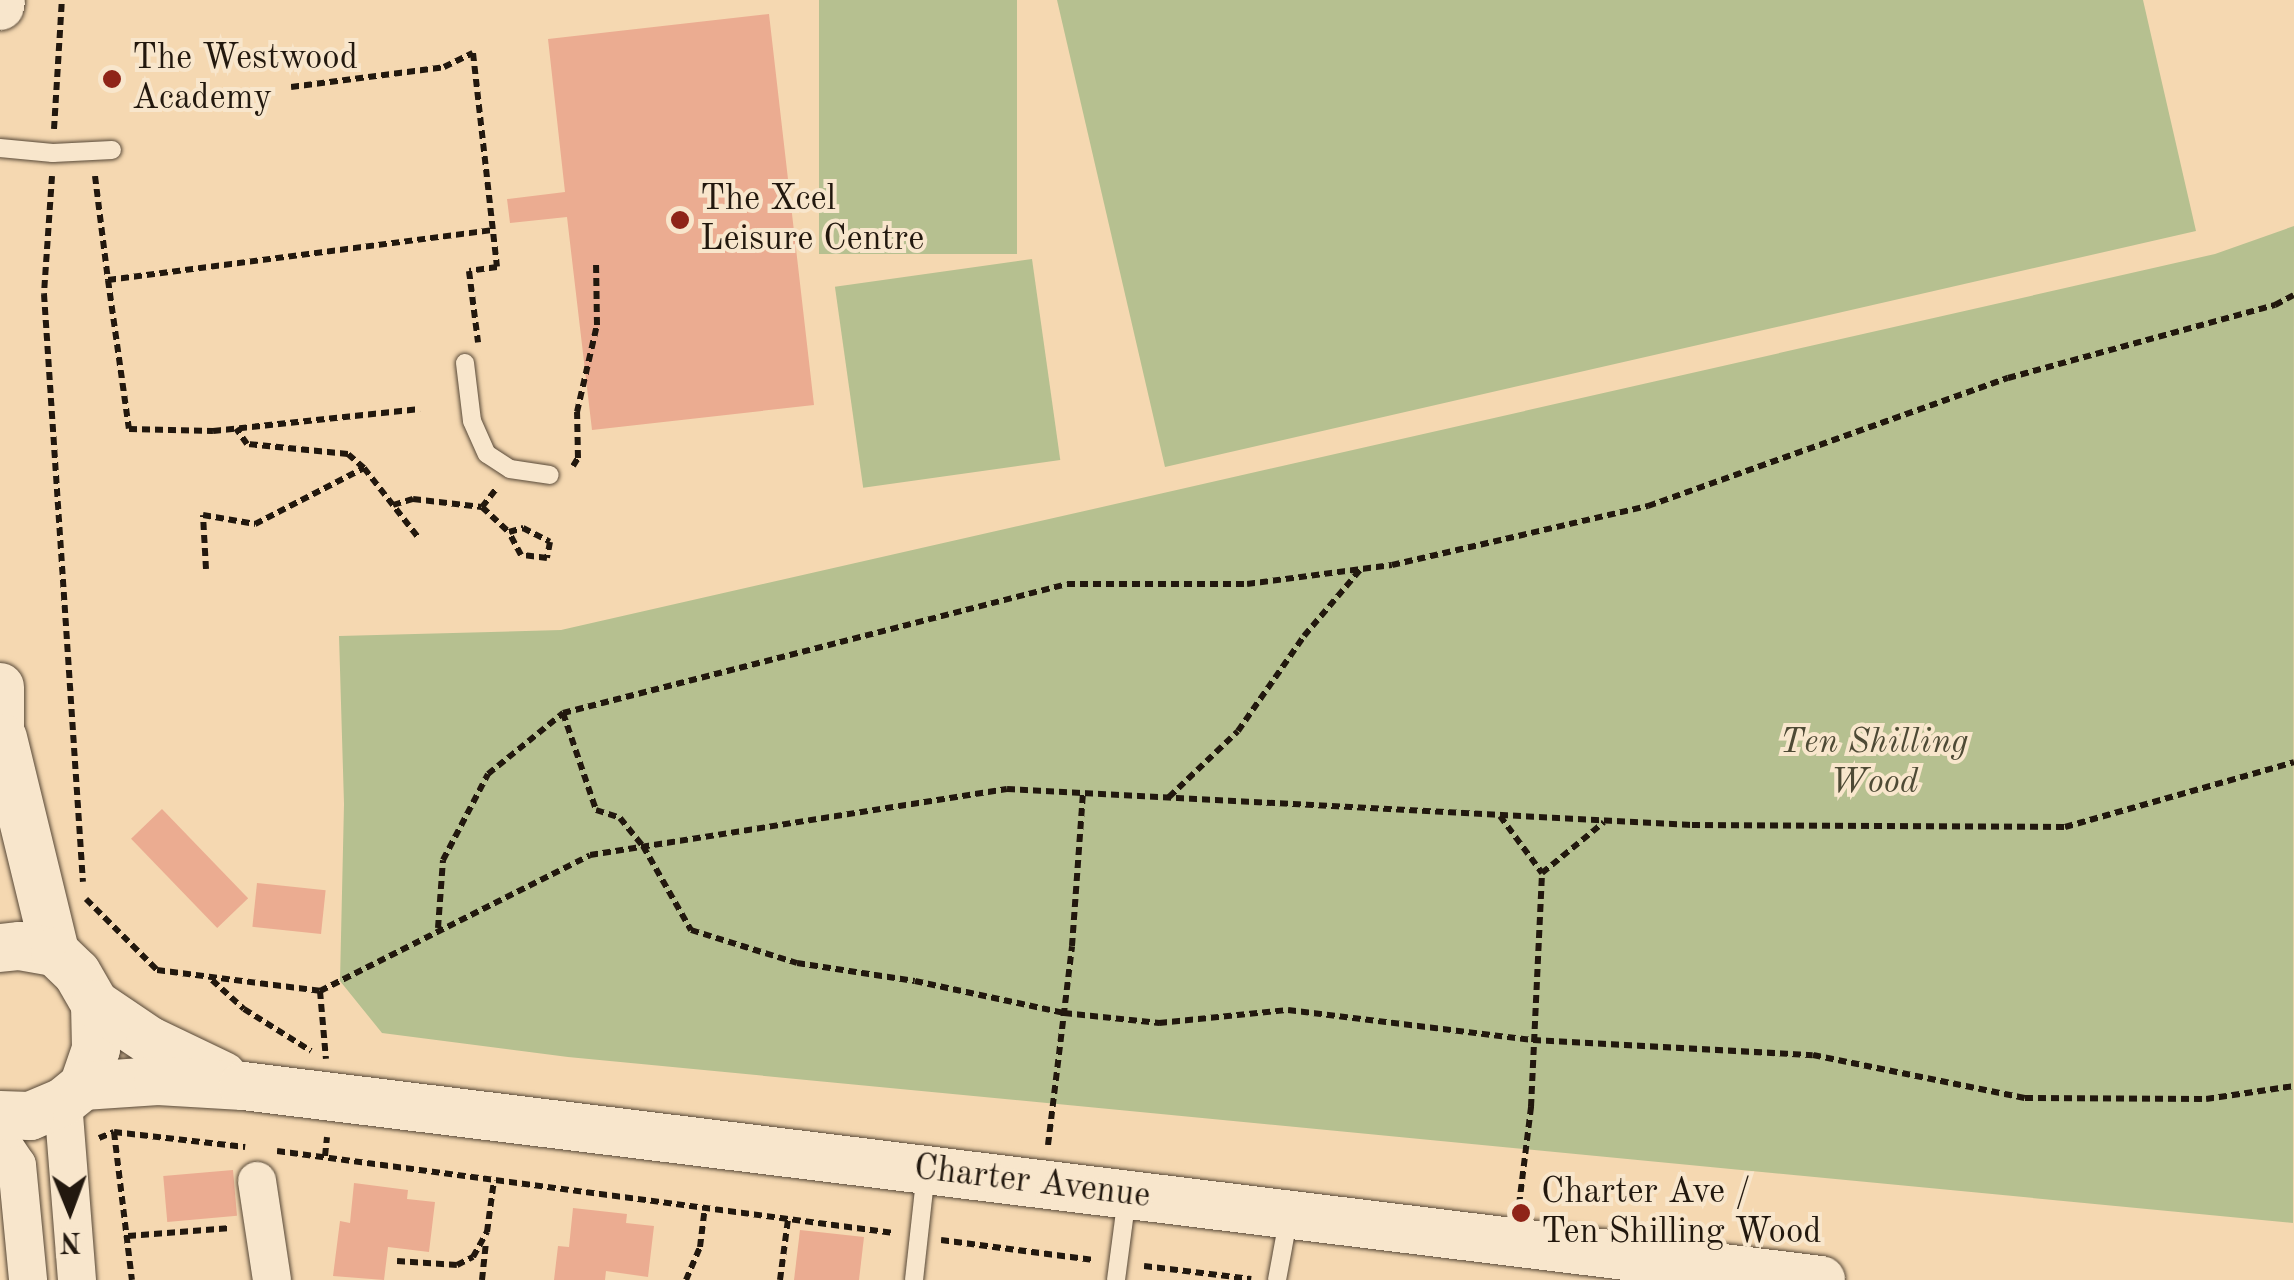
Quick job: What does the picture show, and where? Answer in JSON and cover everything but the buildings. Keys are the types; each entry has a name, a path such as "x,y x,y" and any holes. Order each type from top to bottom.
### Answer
{"street":[{"path":"0,687 1,726 55,952 77,973 96,1004 96,1049 73,1094 64,1152 76,1280"},
{"path":"0,948 20,946 55,952"},
{"name":"Charter Avenue","path":"96,1004 150,1041 243,1086"},
{"name":"Charter Avenue","path":"0,1116 30,1116 73,1094 158,1081 243,1086 328,1078 926,1170 1821,1280"},
{"path":"0,1140 17,1165 28,1280"},
{"path":"258,1160 272,1280"}],"lane":[{"path":"0,148 53,153 112,150"},
{"path":"464,364 472,420 486,454 510,470 558,476"},
{"path":"914,1280 926,1170"},
{"path":"1117,1272 1127,1194"},
{"path":"1278,1280 1289,1214"}],"path":[{"path":"62,0 44,294 86,899 157,970 320,991 438,928 590,855 1008,789 1604,821 2065,826 2294,762"},
{"path":"291,87 444,67 473,53 497,268 469,271 478,342"},
{"path":"94,166 129,429 236,428 420,409"},
{"path":"108,280 494,230"},
{"path":"558,476 578,458 577,412 597,325 596,261"},
{"path":"438,928 443,860 488,774 563,712 1067,584 1246,584 1360,569 1648,506 2008,378 2275,305 2294,296"},
{"path":"236,428 246,444 348,454 364,468 418,537"},
{"path":"206,569 202,515 255,524 364,468"},
{"path":"482,507 498,486"},
{"path":"393,506 413,499 482,507 510,532 521,555 547,558 550,542 522,528 510,532"},
{"path":"1168,798 1238,730 1304,636 1360,569"},
{"path":"563,712 596,810 620,818 643,846 691,930 797,963 915,981 1064,1014 1159,1023 1288,1010 1533,1040 1813,1055 2026,1098 2206,1098 2294,1086"},
{"path":"1044,1184 1084,793"},
{"path":"1500,816 1542,873 1531,1107 1515,1242"},
{"path":"1542,873 1604,821"},
{"path":"209,978 328,1078"},
{"path":"320,991 328,1078 326,1156"},
{"path":"114,1132 132,1280"},
{"path":"64,1152 114,1132 258,1160 326,1156 919,1237 1117,1272 1257,1280"},
{"path":"482,1280 494,1180"},
{"path":"686,1280 700,1246 705,1208"},
{"path":"780,1280 788,1219"},
{"path":"128,1236 264,1225"},
{"path":"396,1261 457,1265 473,1257 488,1232"}],"green space":[{"path":"819,0 1017,0 1017,254 819,254"},
{"path":"1057,0 2143,0 2196,231 1165,467"},
{"name":"Ten Shilling Wood","path":"2294,226 2293,1223 568,1057 382,1033 340,981 344,804 339,636 561,630 2215,254"},
{"path":"1032,259 1060,460 863,488 835,287"}],"place":[{"name":"The Westwood Academy","path":"112,79"},
{"name":"The Xcel Leisure Centre","path":"680,220"},
{"name":"Charter Ave / Ten Shilling Wood","path":"1521,1213"}]}
